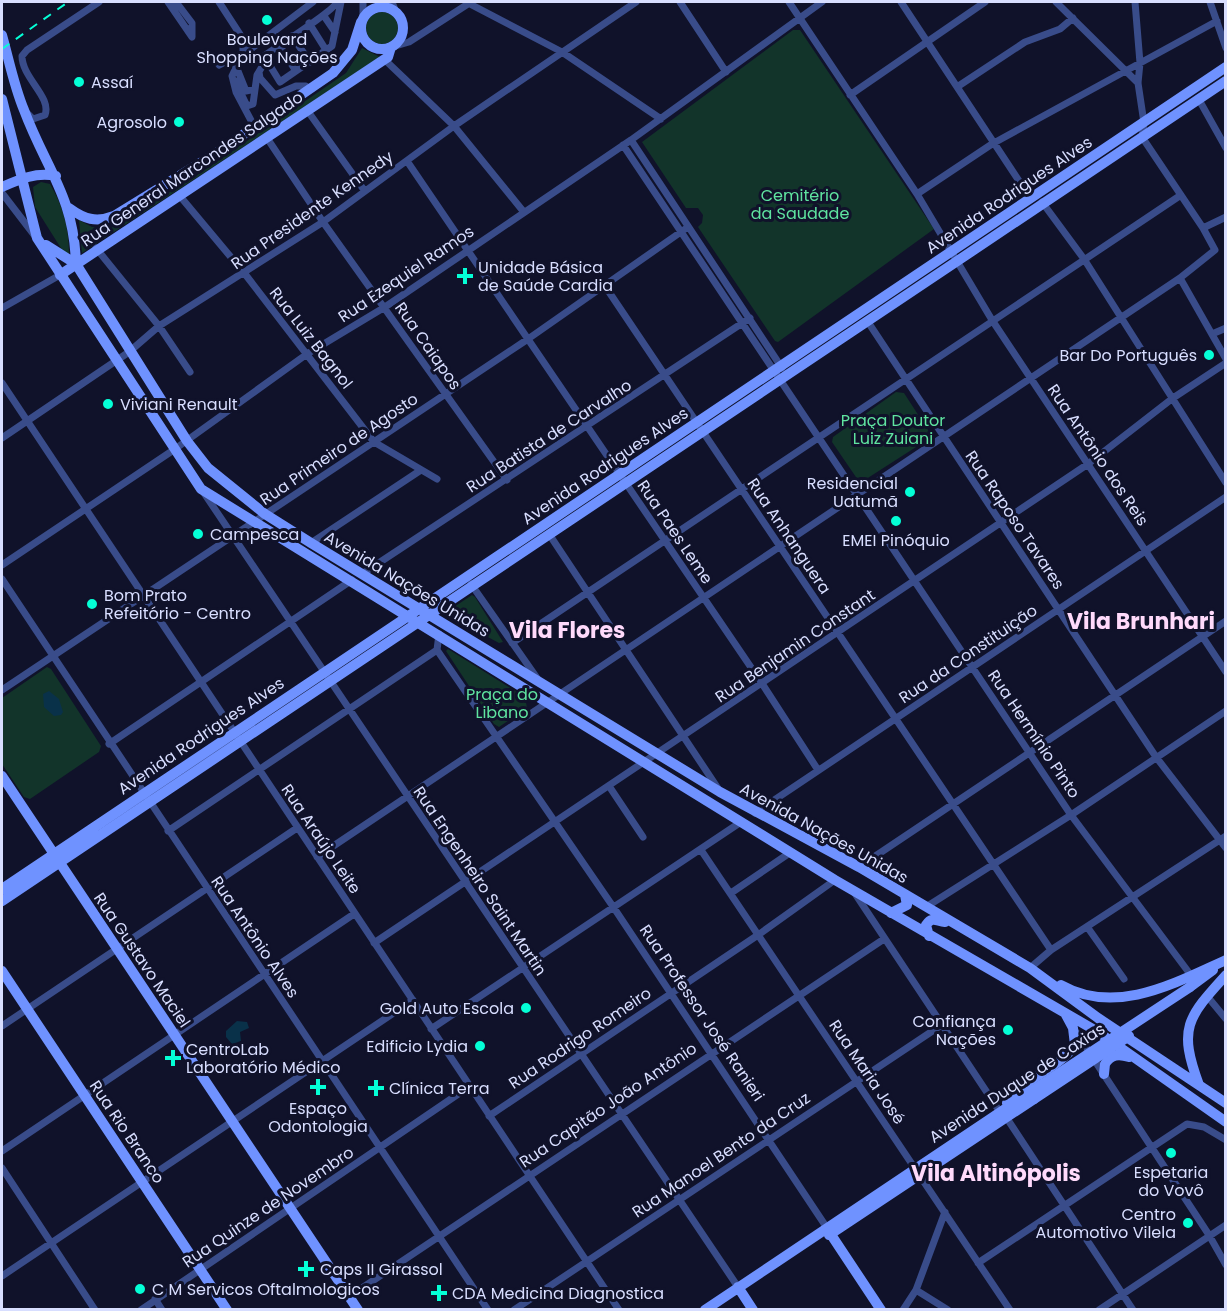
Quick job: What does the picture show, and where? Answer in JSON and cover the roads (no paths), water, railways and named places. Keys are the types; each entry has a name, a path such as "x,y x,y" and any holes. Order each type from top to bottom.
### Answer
{"main road":[{"name":"Rua General Marcondes Salgado","path":"60,275 96,248 267,138 384,59 403,33 402,22 394,7 381,6 370,10 362,20 352,50 333,73 218,152 114,216 102,220 82,217 69,208"},
{"path":"362,20 361,29 366,42 378,49 392,47"},
{"name":"Avenida Nações Unidas","path":"2,35 23,110 56,176 69,208 75,238 76,264 129,352 187,441 227,486 265,514 311,543 420,607 720,792 755,813 859,867 1030,968 1226,1103"},
{"name":"Avenida Rodrigues Alves","path":"780,373 868,322 1142,137 1196,95 1226,68"},
{"name":"Avenida Rodrigues Alves","path":"2,889 56,858 327,676 419,622 469,581 700,428 952,251 1144,123 1226,81"},
{"name":"Avenida Nações Unidas","path":"2,99 23,178 24,194 37,238 201,489 352,580 406,616 439,634 835,880 1098,1032 1226,1122"},
{"path":"2,187 23,178 43,174 56,176"},
{"path":"37,238 52,252 76,264"},
{"name":"Avenida Rodrigues Alves","path":"327,676 406,616 549,534 624,479"},
{"name":"Rua Gustavo Maciel","path":"2,776 358,1310"},
{"name":"Avenida Rodrigues Alves","path":"2,901 56,858"},
{"path":"891,913 907,905 905,895"},
{"path":"929,936 926,925 928,920 933,918 951,923"},
{"path":"1048,981 1086,994 1124,997 1193,984 1226,961"},
{"name":"Rua Rio Branco","path":"2,971 227,1310"},
{"path":"1199,1085 1188,1049 1187,1034 1190,1020 1226,973"},
{"name":"Avenida Duque de Caxias","path":"705,1310 740,1290 1003,1113 1032,1096 1193,984 1226,973"},
{"path":"1003,1113 1012,1096 1069,1054 1075,1045 1073,1028 1064,1012"},
{"path":"1104,1074 1105,1064 1112,1056 1120,1054 1132,1058"},
{"path":"1209,1110 1226,1130"},
{"name":"Rua Professor José Ranieri","path":"829,1231 880,1310"},
{"path":"740,1290 753,1310"},
{"name":"Avenida Duque de Caxias","path":"717,1310 740,1290"}],"street":[{"path":"23,110 33,119 46,113 44,99 24,72 22,56 27,50 100,2"},
{"path":"31,125 45,118 49,110 46,100 27,69 26,58 100,2"},
{"path":"168,2 192,36 192,23 176,2"},
{"path":"219,2 251,49"},
{"path":"255,89 246,91 230,63 222,63 251,49 313,2"},
{"path":"339,2 332,46 280,82 264,56 309,23 324,16 339,2"},
{"path":"362,20 363,2"},
{"path":"392,47 409,42 470,2 562,52 661,119"},
{"name":"Rua Presidente Kennedy","path":"2,438 129,352 159,326 245,274 322,222 454,126 636,2"},
{"path":"680,2 726,72"},
{"name":"Rua Antônio dos Reis","path":"789,2 917,194 952,251 955,262 992,320 1226,672"},
{"name":"Rua Ezequiel Ramos","path":"2,565 187,441 307,354 385,307 523,210 631,140 822,2"},
{"path":"901,2 1029,199 1045,202 1084,259 1226,483"},
{"path":"850,95 986,2"},
{"path":"1056,2 1123,72 1138,83"},
{"path":"317,856 1180,278 1215,250 1203,228 1142,137 1144,123 1138,83 1140,63 1135,2"},
{"path":"1210,2 1226,48"},
{"path":"324,16 335,32"},
{"path":"957,87 1025,42 1060,29 1073,18"},
{"path":"917,194 992,144 1217,21"},
{"path":"309,23 326,50"},
{"path":"292,36 310,62"},
{"path":"243,39 243,53 234,71 236,92 254,126"},
{"path":"279,45 296,71"},
{"path":"384,59 454,126 523,210"},
{"path":"247,106 255,101 260,67 266,60"},
{"path":"260,67 260,78 272,93 279,94 303,85 308,89"},
{"path":"234,71 247,106 248,116"},
{"path":"1196,95 1226,148"},
{"path":"307,110 364,190"},
{"name":"Rua Caiapos","path":"267,138 322,222 507,480"},
{"path":"631,140 750,318 818,439 858,494"},
{"path":"623,145 742,323 780,373"},
{"name":"Rua Paes Leme","path":"407,161 624,479 818,770"},
{"path":"2,193 27,229 37,238"},
{"name":"Rua Luiz Bagnol","path":"179,195 245,274 374,442 436,478"},
{"path":"512,643 1181,195"},
{"path":"1203,228 1226,217"},
{"name":"Rua Primeiro de Agosto","path":"2,690 528,339 688,227"},
{"path":"96,248 159,326 190,372"},
{"name":"Rua General Marcondes Salgado","path":"2,308 60,275"},
{"path":"1180,278 1226,361"},
{"name":"Rua Anhanguera","path":"605,286 1051,950"},
{"name":"Rua Batista de Carvalho","path":"362,574 750,318"},
{"name":"Rua Raposo Tavares","path":"868,322 1156,757 1222,838 1226,849"},
{"path":"1212,334 1226,328"},
{"name":"Rua Benjamin Constant","path":"374,943 657,753 763,685 1088,464 1173,398 1226,361"},
{"name":"Rua Araújo Leite","path":"2,383 619,1310"},
{"path":"311,543 421,470"},
{"name":"Rua Engenheiro Saint Martin","path":"201,489 740,1290"},
{"name":"Rua Hermínio Pinto","path":"858,494 1071,814 1193,984"},
{"name":"Rua da Constituição","path":"755,813 1226,497"},
{"path":"549,534 720,792"},
{"name":"Rua Antônio Alves","path":"2,579 109,744 488,1310"},
{"path":"109,744 352,580"},
{"path":"469,581 538,680"},
{"path":"859,867 1226,621"},
{"path":"168,831 436,650 439,634"},
{"path":"436,650 495,736"},
{"path":"926,907 994,865 1226,711"},
{"name":"Rua Professor José Ranieri","path":"495,736 614,908 669,994 829,1231"},
{"path":"609,786 643,837"},
{"path":"431,1029 741,822"},
{"path":"2,1026 297,828"},
{"path":"1030,968 1051,950 1088,928 1222,838"},
{"name":"Rua Maria José","path":"701,850 1010,1310"},
{"path":"731,893 791,852"},
{"name":"Rua Rodrigo Romeiro","path":"489,1116 758,935 835,880"},
{"path":"853,890 1132,1310"},
{"path":"2,1150 354,914"},
{"path":"1088,928 1124,979"},
{"name":"Rua Capitão João Antônio","path":"350,1296 710,1053 884,939"},
{"path":"1207,996 1226,1018"},
{"path":"2,1276 413,1000"},
{"name":"Rua Manoel Bento da Cruz","path":"514,1310 943,1024"},
{"path":"1073,1028 1226,1264"},
{"name":"Rua Quinze de Novembro","path":"141,1310 470,1086"},
{"path":"978,1263 1187,1124 1196,1124 1226,1140"},
{"path":"2,1168 95,1310"},
{"path":"903,1310 916,1290 945,1212"},
{"path":"1099,1310 1226,1225"},
{"path":"916,1290 948,1310"},
{"path":"155,1299 162,1310"}],"water":[{"path":"49,691 59,699 63,712 61,715 54,716 44,707 43,694"},
{"path":"237,1021 247,1022 249,1028 240,1032 241,1041 232,1044 226,1037 226,1031"}],"railway":[{"path":"2,49 68,2"}],"place":[{"name":"Boulevard Shopping Nações","path":"267,20"},
{"name":"Assaí","path":"79,82"},
{"name":"Agrosolo","path":"179,122"},
{"name":"Unidade Básica de Saúde Cardia","path":"465,276"},
{"name":"Bar Do Português","path":"1209,355"},
{"name":"Viviani Renault","path":"108,404"},
{"name":"Residencial Uatumã","path":"910,492"},
{"name":"EMEI Pinóquio","path":"896,521"},
{"name":"Campesca","path":"198,534"},
{"name":"Bom Prato Refeitório - Centro","path":"92,604"},
{"name":"Gold Auto Escola","path":"526,1008"},
{"name":"Confiança Nações","path":"1008,1030"},
{"name":"Edificio Lydia","path":"480,1046"},
{"name":"CentroLab Laboratório Médico","path":"173,1058"},
{"name":"Espaço Odontologia","path":"318,1087"},
{"name":"Clínica Terra","path":"376,1088"},
{"name":"Espetaria do Vovô","path":"1171,1153"},
{"name":"Centro Automotivo Vilela","path":"1188,1223"},
{"name":"Caps II Girassol","path":"306,1269"},
{"name":"C M Servicos Oftalmologicos","path":"140,1289"},
{"name":"CDA Medicina Diagnostica","path":"439,1293"}],"district":[{"name":"Vila Brunhari","path":"1141,621"},
{"name":"Vila Flores","path":"567,630"},
{"name":"Vila Altinópolis","path":"996,1173"}],"park label":[{"name":"Cemitério da Saudade","path":"800,204"},
{"name":"Praça Doutor Luiz Zuiani","path":"893,429"},
{"name":"Praça do Libano","path":"502,703"}]}
